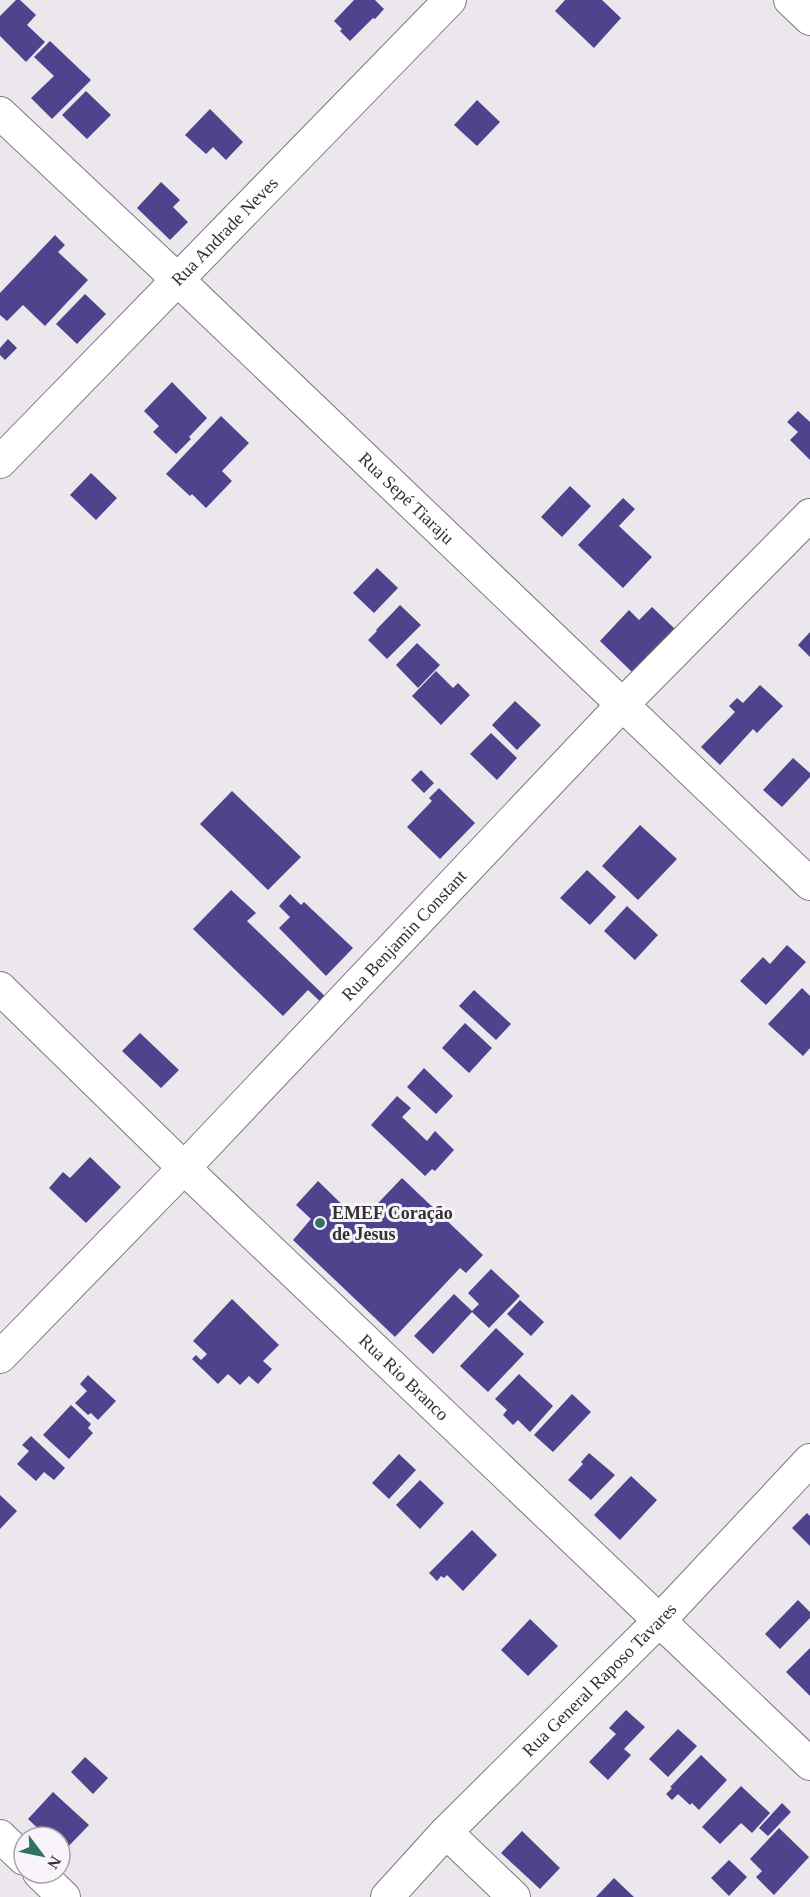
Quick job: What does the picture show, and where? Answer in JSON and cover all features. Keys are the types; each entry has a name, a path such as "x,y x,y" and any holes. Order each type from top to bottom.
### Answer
{"street":[{"name":"Rua Andrade Neves","path":"0,462 450,0"},
{"path":"790,0 810,20"},
{"name":"Rua Sepé Tiaraju","path":"0,113 810,884"},
{"name":"Rua Benjamin Constant","path":"0,1357 184,1168 622,705 810,515"},
{"name":"Rua Rio Branco","path":"0,988 184,1168 810,1764"},
{"name":"Rua General Raposo Tavares","path":"387,1897 446,1832 659,1621 810,1460"},
{"path":"446,1832 514,1897"},
{"path":"0,1836 12,1848"},
{"path":"52,1885 64,1897"}],"building":[{"path":"16,0 20,0 36,15 27,25 45,42 26,62 0,36 0,16"},
{"path":"354,0 375,0 384,9 350,41 334,21"},
{"path":"565,0 602,0 621,18 594,48 555,11"},
{"path":"50,41 91,80 52,119 31,98 54,76 34,57"},
{"path":"86,91 111,115 87,139 62,115"},
{"path":"477,100 500,122 477,146 454,125"},
{"path":"210,109 243,142 226,160 213,147 206,154 185,135"},
{"path":"161,182 180,200 173,207 188,222 170,240 137,208"},
{"path":"55,235 65,245 58,252 88,280 45,326 23,305 7,321 0,315 0,293"},
{"path":"85,294 106,314 77,344 56,324"},
{"path":"8,339 17,348 5,360 0,355 0,348"},
{"path":"172,382 207,418 176,454 153,432 159,426 144,411"},
{"path":"798,411 810,422 810,460 790,440 798,432 787,422"},
{"path":"221,416 249,443 222,471 232,481 206,508 166,474"},
{"path":"91,473 117,498 96,520 70,495"},
{"path":"570,486 591,506 562,537 541,517"},
{"path":"623,498 635,509 619,526 652,557 623,588 578,545"},
{"path":"377,568 398,588 374,613 353,593"},
{"path":"400,605 421,625 387,659 368,640"},
{"path":"652,607 675,629 633,673 600,641 629,610 639,620"},
{"path":"810,632 810,657 798,645"},
{"path":"417,643 440,665 418,688 396,665"},
{"path":"436,671 453,688 458,683 470,695 441,725 412,696"},
{"path":"760,685 783,706 757,733 753,729 720,765 701,747 735,712 729,706 737,698 743,703"},
{"path":"515,701 541,725 517,750 492,725"},
{"path":"491,733 517,758 497,780 470,754"},
{"path":"793,758 810,773 810,777 782,807 763,790"},
{"path":"421,770 434,783 424,793 411,780"},
{"path":"439,788 475,823 440,859 407,827 432,801 429,798"},
{"path":"232,791 301,857 268,890 200,824"},
{"path":"640,825 677,859 638,900 602,866"},
{"path":"587,870 616,897 590,925 560,898"},
{"path":"231,890 256,913 247,921 331,1002 326,1007 308,990 283,1016 193,929"},
{"path":"290,894 301,905 304,902 353,948 326,976 279,928 290,917 279,906"},
{"path":"627,906 658,935 635,960 604,931"},
{"path":"787,945 806,962 766,1005 740,981 763,957 770,964"},
{"path":"802,988 810,996 810,1048 803,1056 768,1024"},
{"path":"474,990 511,1024 496,1040 459,1006"},
{"path":"465,1023 492,1048 469,1073 442,1048"},
{"path":"140,1033 179,1070 161,1088 122,1051"},
{"path":"424,1068 453,1096 436,1114 407,1087"},
{"path":"397,1096 411,1108 402,1117 427,1141 435,1131 454,1150 435,1171 432,1169 425,1176 371,1125"},
{"path":"90,1157 121,1187 86,1223 49,1188 63,1172 70,1178"},
{"path":"402,1178 483,1255 466,1273 460,1268 395,1337 293,1240 311,1219 296,1205 318,1181 360,1222"},
{"path":"491,1269 520,1296 489,1328 472,1312 433,1354 414,1336 454,1294 472,1311 479,1304 468,1293"},
{"path":"232,1299 279,1345 263,1361 272,1369 258,1384 249,1376 240,1385 228,1374 218,1384 192,1359 196,1355 201,1360 207,1354 193,1341"},
{"path":"520,1300 544,1322 531,1336 507,1314"},
{"path":"496,1328 524,1354 488,1392 460,1366"},
{"path":"519,1374 553,1406 530,1432 518,1420 513,1425 503,1415 507,1410 495,1399"},
{"path":"88,1375 116,1401 98,1420 91,1413 88,1415 75,1403 87,1391 80,1384"},
{"path":"572,1394 591,1412 553,1452 534,1435"},
{"path":"71,1405 91,1424 88,1428 93,1433 69,1459 43,1435"},
{"path":"31,1436 65,1468 54,1480 44,1472 36,1481 17,1464 29,1451 22,1445"},
{"path":"589,1453 615,1475 591,1500 568,1480 583,1464 581,1462"},
{"path":"399,1454 416,1470 389,1499 372,1483"},
{"path":"631,1476 657,1500 620,1540 594,1515"},
{"path":"420,1480 444,1503 420,1529 396,1505"},
{"path":"0,1495 17,1511 0,1529"},
{"path":"807,1513 810,1516 810,1546 792,1528"},
{"path":"472,1530 497,1555 463,1591 447,1575 444,1578 441,1576 437,1581 429,1573"},
{"path":"798,1600 810,1612 810,1618 780,1649 765,1634"},
{"path":"530,1619 558,1646 528,1676 501,1650"},
{"path":"810,1648 810,1696 786,1672"},
{"path":"626,1710 645,1727 624,1749 631,1755 608,1780 589,1762 616,1734 609,1728"},
{"path":"678,1729 697,1746 668,1777 649,1759"},
{"path":"701,1755 727,1780 699,1810 678,1794 672,1800 666,1794"},
{"path":"85,1757 108,1778 93,1794 71,1772"},
{"path":"741,1786 770,1813 752,1833 741,1823 720,1844 702,1827"},
{"path":"53,1792 89,1825 72,1843 72,1825 34,1825 28,1819"},
{"path":"782,1803 791,1812 768,1836 759,1828"},
{"path":"779,1828 809,1857 774,1895 756,1877 762,1871 750,1859"},
{"path":"522,1831 560,1868 540,1889 501,1853"},
{"path":"729,1860 747,1877 729,1896 711,1878"},
{"path":"614,1878 634,1897 596,1897"}],"place":[{"name":"EMEF Coração de Jesus","path":"320,1223"}]}
